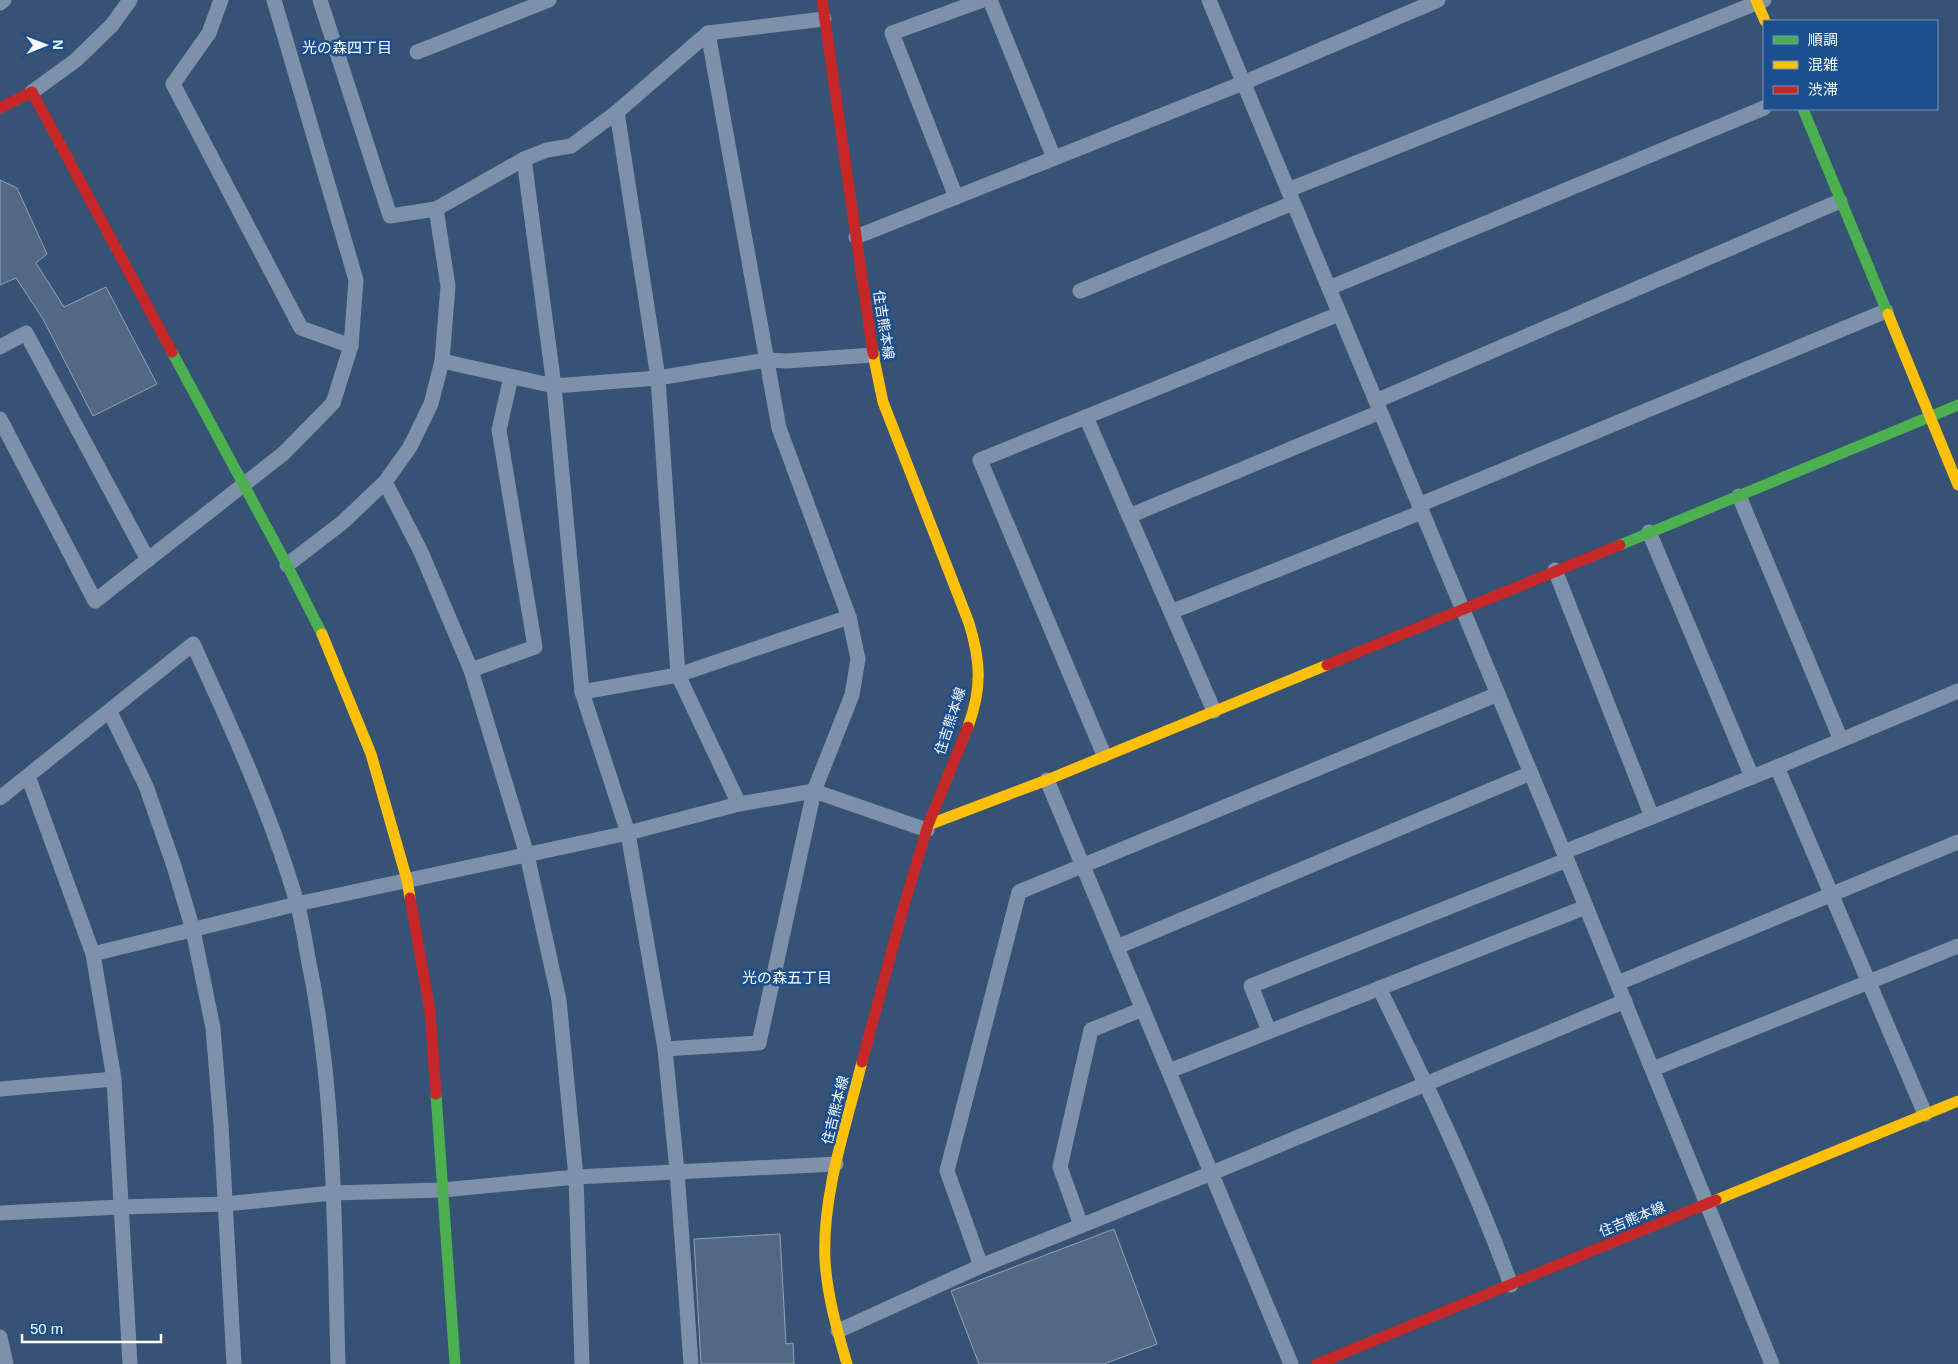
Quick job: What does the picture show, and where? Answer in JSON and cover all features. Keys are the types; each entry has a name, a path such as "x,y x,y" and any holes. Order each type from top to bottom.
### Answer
{"street":[{"path":"0,3 4,0"},
{"path":"0,108 32,92 76,60 112,25 130,0"},
{"path":"221,0 209,33 173,84 301,328 351,346"},
{"path":"0,419 94,601 284,453 333,403 351,346 356,280 274,0"},
{"path":"320,0 390,216 436,209 524,159 547,150 571,146 617,112 708,33 824,18"},
{"path":"417,52 549,0"},
{"name":"住吉熊本線","path":"822,0 872,355 883,402 969,623 978,653 979,682 969,722 927,828 907,894 836,1164 828,1205 825,1245 829,1289 847,1364"},
{"path":"956,197 892,33 983,0"},
{"path":"990,0 1054,158"},
{"path":"1209,0 1566,856 1772,1364"},
{"path":"856,237 1243,83 1438,0"},
{"path":"1080,291 1291,196 1759,1 1765,20"},
{"path":"665,1048 759,1043 814,791 852,695 858,659 849,617 779,428 708,33"},
{"path":"32,92 324,638 371,754 407,880 430,1011 455,1364"},
{"path":"1329,288 1763,108"},
{"path":"1802,110 1958,484"},
{"path":"617,112 658,378 678,675 739,804"},
{"path":"524,159 554,386 582,692 628,832 665,1048 677,1171 691,1364"},
{"path":"1129,516 1840,201"},
{"path":"287,566 343,522 385,482 410,447 431,404 442,361 448,286 436,209"},
{"path":"1171,612 1886,311"},
{"path":"1104,755 980,460 1340,314"},
{"path":"0,347 26,333 148,560"},
{"path":"442,361 554,386 658,378 766,360 872,355"},
{"path":"471,670 535,647 499,430 511,377"},
{"path":"93,954 297,904 527,855 739,804 814,791 927,828 1958,405"},
{"path":"1086,417 1214,711"},
{"path":"385,482 421,552 471,670 527,855 559,1000 576,1177 582,1364"},
{"path":"1739,496 1841,740"},
{"path":"1649,532 1752,777"},
{"path":"1555,570 1652,817"},
{"path":"582,692 678,675 849,617"},
{"path":"0,798 193,644 237,738 266,812 297,904 318,1007 327,1085 338,1364"},
{"path":"1269,1031 1251,986 1566,856 1652,817 1958,691"},
{"path":"981,1266 947,1171 1019,892 1498,694"},
{"path":"110,712 146,786 174,866 193,930 213,1028 226,1204 234,1364"},
{"path":"1777,767 1925,1114"},
{"path":"1117,947 1531,773"},
{"path":"28,776 93,954 114,1079 130,1364"},
{"path":"1047,780 1291,1364"},
{"path":"1618,983 1830,893 1958,842"},
{"path":"1169,1071 1586,907"},
{"path":"1653,1069 1958,946"},
{"path":"1379,988 1426,1083 1494,1236 1511,1284"},
{"path":"838,1331 981,1266 1212,1173 1625,1001"},
{"path":"1081,1225 1060,1167 1091,1030 1143,1009"},
{"path":"0,1089 114,1079"},
{"name":"住吉熊本線","path":"1317,1364 1958,1101"},
{"path":"0,1213 226,1204 332,1193 443,1190 576,1177 836,1164"},
{"path":"0,1337 6,1364"}],"building":[{"path":"0,180 17,188 47,254 36,263 64,307 106,287 157,384 93,416 43,319 16,278 0,285"},
{"path":"1114,1229 1157,1344 1104,1364 979,1364 951,1291"},
{"path":"780,1234 786,1344 793,1343 794,1364 701,1364 694,1239"}],"traffic: fast":[{"path":"1803,110 1888,314"},
{"path":"172,352 287,565 322,634"},
{"path":"1620,545 1958,405"},
{"path":"436,1094 455,1364"}],"traffic: slow":[{"path":"1756,0 1765,20"},
{"path":"1888,314 1958,485"},
{"path":"873,354 883,402 973,637 978,663 978,687 968,727"},
{"path":"322,634 371,754 407,880 410,898"},
{"path":"928,825 1047,780 1327,665"},
{"path":"847,1364 830,1299 825,1260 825,1235 827,1210 836,1160 862,1062"},
{"path":"1716,1200 1958,1101"}],"traffic: jam":[{"path":"822,0 873,354"},
{"path":"0,108 32,92 172,352"},
{"path":"1327,665 1620,545"},
{"path":"862,1062 903,909 928,825 968,727"},
{"path":"410,898 430,1011 436,1094"},
{"path":"1317,1364 1716,1200"}],"district":[{"name":"光の森四丁目","path":"347,48"},
{"name":"光の森五丁目","path":"787,978"}]}
